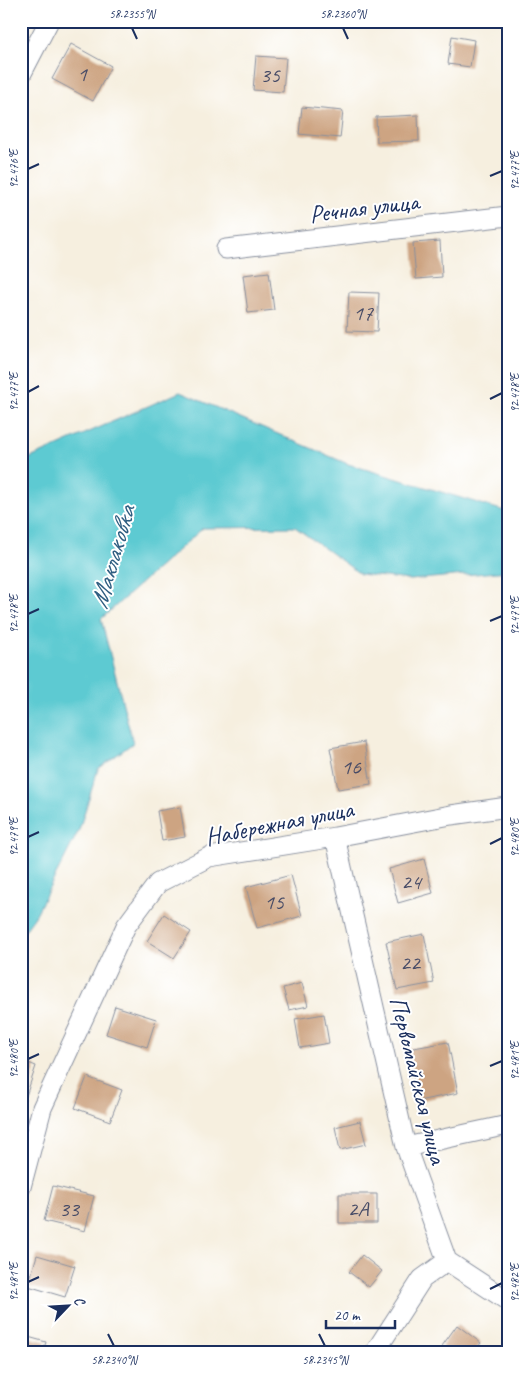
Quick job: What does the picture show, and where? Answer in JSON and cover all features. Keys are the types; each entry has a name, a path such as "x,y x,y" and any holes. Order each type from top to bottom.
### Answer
{"street":[{"path":"21,75 49,21"},
{"name":"Речная улица","path":"226,248 508,216"},
{"name":"Набережная улица","path":"21,1187 42,1108 126,926 158,883 209,857 335,837 451,815 508,807"},
{"name":"Первомайская улица","path":"335,837 406,1147 447,1261"},
{"path":"406,1147 508,1125"},
{"path":"375,1352 422,1279 447,1261 508,1302"}],"water":[{"name":"Маклаковка","path":"180,392 348,464 508,512 508,571 410,580 360,574 295,527 203,528 101,619 133,743 98,769 79,830 34,918 21,936 21,462"}],"building":[{"path":"452,36 474,40 470,67 448,64"},
{"path":"71,44 111,66 93,101 52,79"},
{"path":"256,56 286,58 283,92 253,90"},
{"path":"302,107 343,111 340,138 299,134"},
{"path":"418,115 419,141 377,142 376,117"},
{"path":"440,241 442,277 416,279 413,243"},
{"path":"269,272 274,310 248,313 243,275"},
{"path":"349,292 379,293 377,332 347,331"},
{"path":"364,742 371,784 338,789 330,748"},
{"path":"180,807 185,837 162,841 157,811"},
{"path":"424,859 433,893 398,903 389,869"},
{"path":"291,875 302,916 257,928 246,887"},
{"path":"164,914 191,932 174,958 147,941"},
{"path":"424,934 434,983 397,990 386,942"},
{"path":"302,983 308,1006 289,1010 283,988"},
{"path":"115,1006 156,1019 147,1047 106,1034"},
{"path":"324,1014 329,1043 300,1048 295,1019"},
{"path":"448,1042 458,1093 418,1101 408,1049"},
{"path":"21,1060 36,1066 23,1105 21,1105"},
{"path":"87,1077 122,1090 110,1121 75,1108"},
{"path":"360,1121 366,1144 340,1150 335,1127"},
{"path":"53,1186 94,1196 85,1231 44,1221"},
{"path":"339,1194 377,1194 377,1223 339,1223"},
{"path":"37,1255 75,1266 65,1297 28,1286"},
{"path":"362,1255 382,1271 369,1287 349,1272"},
{"path":"457,1325 481,1343 474,1352 450,1352 442,1346"},
{"path":"21,1335 46,1342 43,1352 21,1352"}]}
